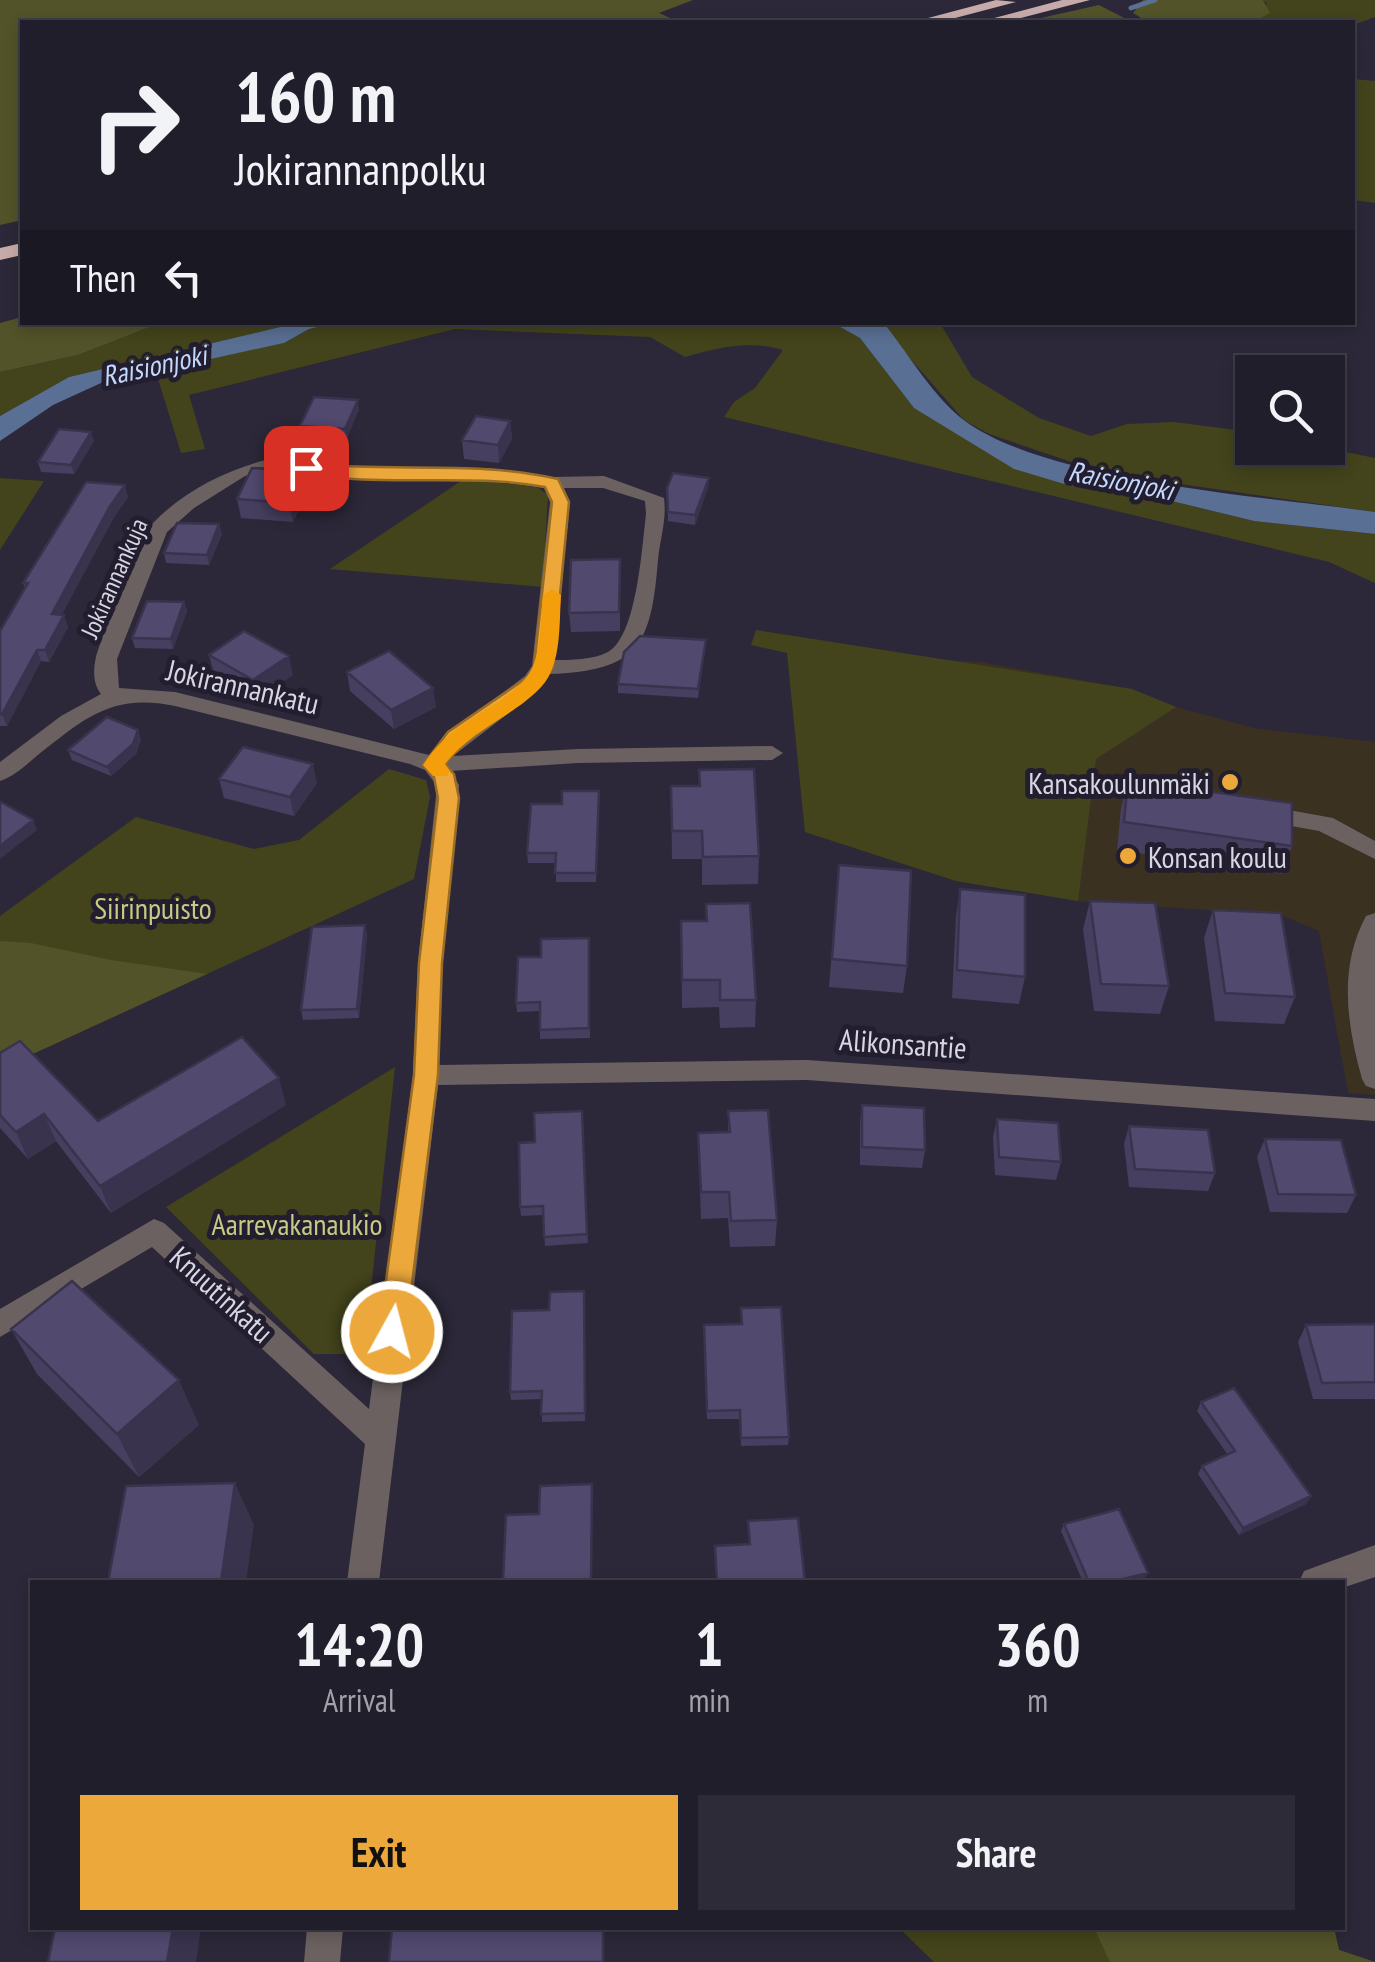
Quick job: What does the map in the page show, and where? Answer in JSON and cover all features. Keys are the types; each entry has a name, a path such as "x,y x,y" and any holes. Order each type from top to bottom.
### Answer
{"highway":[{"path":"938,20 1015,0"},
{"path":"996,20 1082,0"}],"street":[{"name":"Jokirannankuja","path":"114,696 105,684 106,659 158,530 187,504 239,472 273,464 354,474 489,474 552,483 624,486 654,498 646,606 642,627 633,642 621,654 600,664 544,667"},
{"path":"363,1580 426,1075 430,963 448,798 444,774 433,765 456,737 535,681 544,667 560,502 552,483"},
{"path":"0,773 114,696"},
{"name":"Jokirannankatu","path":"114,696 175,699 433,765 578,756 772,753"},
{"path":"1284,817 1325,824 1375,852"},
{"path":"1375,922 1360,954 1357,988 1375,1079"},
{"name":"Alikonsantie","path":"426,1075 808,1070 1375,1110"},
{"name":"Knuutinkatu","path":"0,1324 154,1231 378,1437"},
{"path":"1321,1580 1375,1561"},
{"path":"322,1962 325,1930"}],"shaded area":[{"path":"0,0 693,0 659,13 675,20 20,20 20,220 0,225"},
{"path":"1143,0 1263,0 1270,13 1257,20 1145,20 1133,13"},
{"path":"1099,5 1128,20 1032,20"},
{"path":"20,318 20,325 155,325 78,355 0,372 0,323"},
{"name":"Konsan koulu","path":"787,652 980,662 1132,689 1176,707 1258,729 1375,742 1375,1095 1348,1093 1319,931 1281,915 1078,901 956,881 805,832"},
{"path":"0,941 31,943 207,974 0,1069"},
{"path":"1095,1930 1334,1930 1339,1950 1375,1962 1110,1962"}],"green space":[{"path":"1263,0 1375,0 1375,17 1355,24 1355,20 1255,20 1267,4"},
{"path":"1355,79 1375,81 1375,203 1355,200"},
{"path":"155,325 289,325 69,377 0,416 0,372 78,355"},
{"path":"327,325 837,325 860,338 914,408 1071,486 1147,495 1254,521 1375,534 1375,583 1329,562 724,417 734,402 755,388 783,350 758,345 685,357 650,337 455,329 189,395 205,449 181,453 155,369 284,343 309,329"},
{"path":"881,325 941,325 972,377 1039,418 1091,436 1127,424 1174,422 1235,430 1235,465 1345,465 1345,452 1375,458 1375,512 1104,473 989,434 964,420"},
{"path":"0,478 44,481 0,550"},
{"path":"464,479 537,487 548,495 543,587 330,569"},
{"path":"756,630 1132,689 1176,707 1096,759 1078,901 956,881 805,832 787,653 751,645"},
{"name":"Siirinpuisto","path":"389,769 426,780 430,797 414,879 0,1069 0,916 136,817 254,849 299,840"},
{"name":"Aarrevakanaukio","path":"395,1067 364,1354 314,1354 166,1207"},
{"path":"901,1930 1334,1930 1339,1950 1375,1962 934,1962"}],"water":[{"name":"Raisionjoki","path":"289,325 327,325 309,329 284,343 101,383 53,405 0,441 0,416 69,377"},
{"name":"Raisionjoki","path":"837,325 886,326 954,412 1002,442 1049,459 1161,484 1375,512 1375,534 1254,521 1147,495 1071,486 1014,469 914,408 860,338"}],"building":[{"path":"314,397 358,400 345,429 300,426"},
{"path":"476,416 510,421 498,445 462,440"},
{"path":"59,429 91,432 71,465 38,462"},
{"path":"252,468 304,471 289,503 237,499"},
{"path":"673,473 709,478 695,515 668,512 667,488"},
{"path":"86,482 125,485 52,614 64,615 45,650 37,650 0,714 0,631 28,583 23,583"},
{"path":"177,523 219,524 207,555 164,553"},
{"path":"620,559 619,612 569,613 571,560"},
{"path":"147,601 184,602 171,639 132,638"},
{"path":"244,631 289,656 253,680 209,655"},
{"path":"640,636 706,640 698,689 618,684 624,652"},
{"path":"389,651 433,688 391,710 347,672"},
{"path":"107,717 138,730 133,744 107,767 68,750"},
{"path":"243,747 313,764 290,797 219,779"},
{"path":"754,769 759,856 703,857 702,831 672,831 671,786 700,786 699,770"},
{"path":"1128,780 1292,803 1292,846 1124,822"},
{"path":"562,791 599,791 596,873 555,873 556,853 527,853 531,804 562,804"},
{"path":"0,803 33,820 0,846"},
{"path":"839,865 911,871 907,966 832,959"},
{"path":"960,889 1025,895 1025,977 957,970"},
{"path":"1090,901 1155,903 1169,986 1101,984"},
{"path":"750,903 756,1000 720,1000 720,980 682,980 681,921 707,921 706,904"},
{"path":"1213,910 1281,913 1295,997 1225,993"},
{"path":"365,925 357,1009 301,1010 312,927"},
{"path":"589,938 589,1028 540,1030 540,1002 516,1003 518,957 541,957 541,939"},
{"path":"242,1037 279,1078 100,1186 44,1114 16,1132 0,1115 0,1053 20,1041 98,1121"},
{"path":"862,1105 924,1108 925,1150 862,1147"},
{"path":"768,1110 777,1220 731,1221 729,1192 701,1192 698,1133 730,1132 728,1111"},
{"path":"582,1111 587,1234 544,1237 543,1206 520,1207 519,1143 535,1142 534,1113"},
{"path":"997,1119 1058,1123 1061,1162 999,1157"},
{"path":"1129,1126 1208,1130 1215,1173 1135,1169"},
{"path":"1265,1139 1341,1140 1356,1195 1278,1194"},
{"path":"72,1281 179,1380 117,1434 11,1329"},
{"path":"584,1291 585,1413 541,1414 542,1391 510,1392 512,1311 549,1310 550,1292"},
{"path":"781,1307 789,1437 741,1438 740,1410 707,1411 704,1325 742,1324 741,1308"},
{"path":"1375,1324 1375,1382 1322,1383 1306,1325"},
{"path":"1234,1388 1311,1496 1243,1528 1202,1466 1235,1451 1201,1402"},
{"path":"235,1483 221,1580 108,1580 126,1486"},
{"path":"592,1484 591,1580 503,1580 506,1515 539,1514 540,1486"},
{"path":"1119,1509 1148,1573 1119,1580 1088,1580 1064,1524"},
{"path":"798,1518 805,1580 717,1580 715,1546 750,1544 748,1521"},
{"path":"55,1930 173,1930 167,1962 48,1962"},
{"path":"392,1930 603,1930 603,1962 389,1962"}],"waterway":[{"path":"1131,8 1155,0"}],"slow traffic":[{"path":"440,771 433,765 456,737 535,681 544,667 552,595"}],"place":[{"name":"Kansakoulunmäki","path":"1230,782"},
{"name":"Konsan koulu","path":"1128,856"}],"route":[{"path":"306,468 354,474 516,476 552,483 560,502 544,667 535,681 470,724 433,765 444,774 448,798 430,963 426,1075 392,1332"}]}
